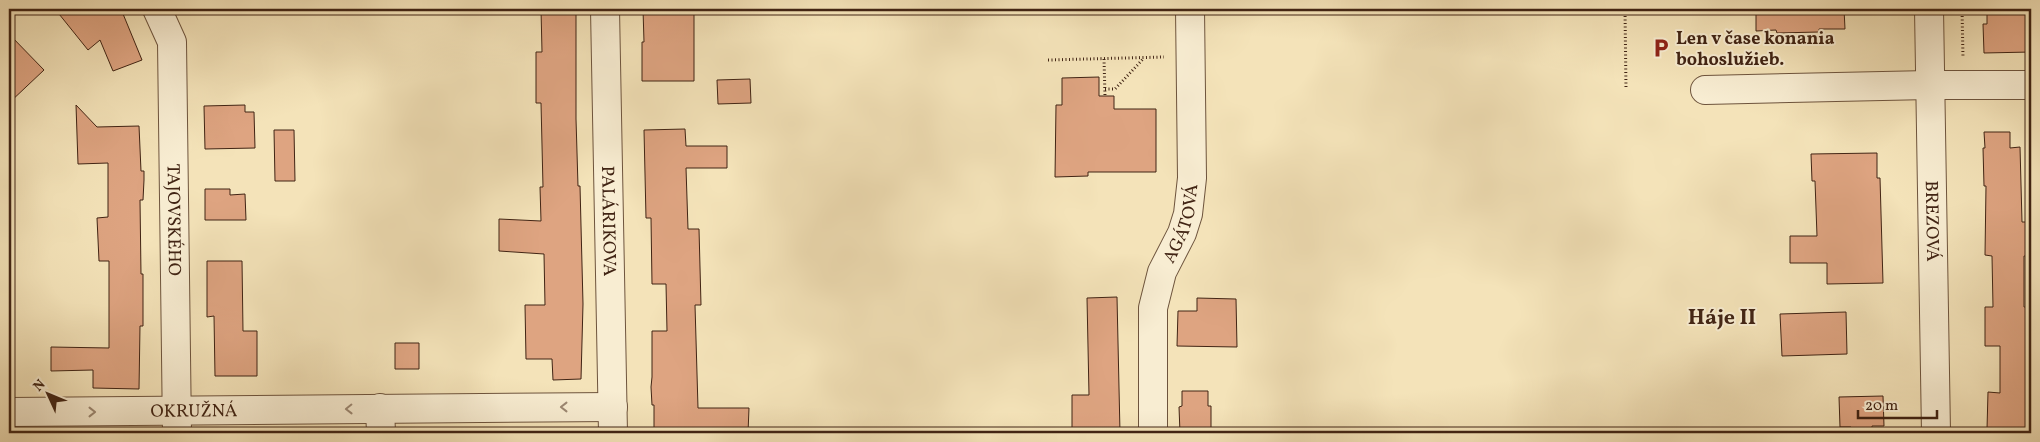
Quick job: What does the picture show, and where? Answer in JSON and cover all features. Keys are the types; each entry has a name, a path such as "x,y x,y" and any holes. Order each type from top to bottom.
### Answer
{"street":[{"name":"TAJOVSKÉHO","path":"157,9 172,42 177,422"},
{"name":"PALÁRIKOVA","path":"606,9 613,420"},
{"name":"AGÁTOVÁ","path":"1153,433 1153,308 1162,272 1182,232 1188,214 1191,188 1190,9"},
{"name":"BREZOVÁ","path":"1929,9 1936,433"},
{"path":"1705,90 1929,85 2031,85"},
{"name":"OKRUŽNÁ","path":"9,412 177,422 613,420"}],"path":[{"path":"1625,9 1626,89"},
{"path":"1048,60 1164,57"},
{"path":"1105,89 1115,88 1145,58"},
{"path":"1104,59 1105,96"}],"building":[{"path":"55,9 121,9 142,60 113,71 100,40 88,50"},
{"path":"541,9 576,9 576,119 583,304 581,379 553,380 552,359 526,359 525,305 545,305 544,254 499,251 499,219 541,221 540,187 543,187 541,103 536,103 536,52 542,52"},
{"path":"643,9 694,9 694,81 642,81"},
{"path":"1756,9 1844,9 1845,29 1819,29 1819,32 1777,33 1776,30 1756,31"},
{"path":"1987,9 2031,9 2031,52 1984,53 1983,24 1987,24"},
{"path":"9,34 44,70 9,103"},
{"path":"1099,77 1099,96 1114,96 1114,109 1156,109 1156,172 1088,172 1088,176 1055,177 1056,105 1062,105 1062,78"},
{"path":"750,79 751,103 718,104 717,80"},
{"path":"76,105 97,127 139,126 141,171 144,171 144,180 143,200 140,200 143,326 140,326 139,389 93,388 93,370 51,371 51,347 109,348 109,261 99,261 97,218 108,217 108,163 78,164"},
{"path":"245,105 245,112 254,112 255,148 205,149 204,106"},
{"path":"685,129 686,146 727,146 727,168 686,168 688,229 699,229 701,305 695,305 698,408 749,408 748,433 654,433 654,405 652,405 651,387 652,331 667,331 666,284 652,284 651,218 646,218 644,130"},
{"path":"274,130 294,130 295,181 275,181"},
{"path":"1984,132 2010,132 2010,148 2020,147 2022,222 2031,222 2031,256 2024,256 2024,307 2031,307 2031,433 1994,433 1995,429 1987,429 1988,392 2000,393 2000,346 1985,346 1985,307 1993,307 1992,256 1985,255 1986,186 1984,186"},
{"path":"1877,153 1877,178 1880,178 1883,283 1827,284 1827,263 1790,263 1790,236 1817,236 1815,181 1812,181 1811,154"},
{"path":"205,189 230,189 230,195 245,194 246,220 205,220"},
{"path":"207,261 242,261 243,331 257,331 257,376 215,376 214,316 207,317"},
{"path":"1117,297 1120,433 1072,433 1072,395 1089,395 1087,298"},
{"path":"1197,298 1236,299 1237,347 1177,346 1178,311 1197,311"},
{"path":"1846,312 1847,354 1782,356 1780,314"},
{"path":"395,343 419,343 419,369 395,369"},
{"path":"1182,391 1208,391 1208,406 1211,406 1211,433 1180,433 1179,407 1182,406"},
{"path":"1883,396 1884,426 1872,426 1872,433 1852,433 1851,427 1840,427 1839,397"}],"place":[{"name":"Len v čase konania bohoslužieb.","path":"1661,48"}],"district":[{"name":"Háje II","path":"1722,316"}]}
